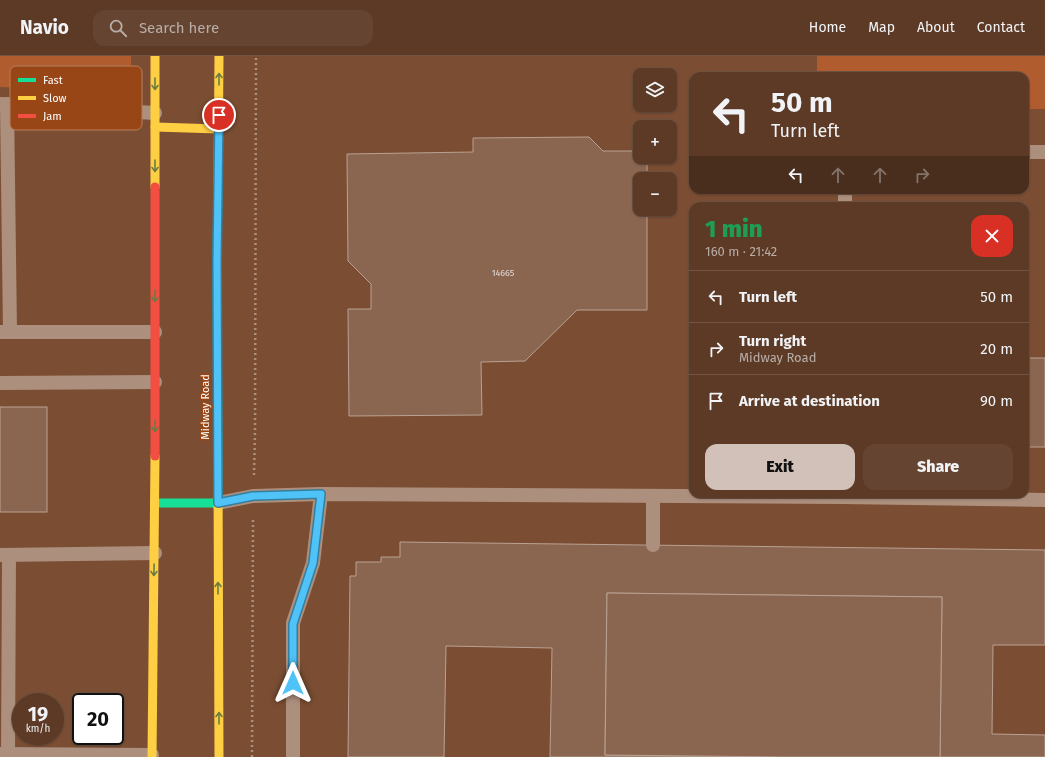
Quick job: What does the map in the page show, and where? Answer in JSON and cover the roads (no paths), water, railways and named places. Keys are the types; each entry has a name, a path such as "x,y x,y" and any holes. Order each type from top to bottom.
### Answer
{"main road":[{"path":"152,756 155,553 155,56"},
{"name":"Midway Road","path":"219,56 217,261 219,757"},
{"path":"155,127 219,129"},
{"path":"155,503 218,503"}],"lane":[{"path":"4,104 5,332 155,332"},
{"path":"142,112 155,113"},
{"path":"1029,152 1045,152"},
{"path":"0,383 155,382"},
{"path":"293,757 293,624 313,563 321,494"},
{"path":"218,503 253,496 321,494 689,496"},
{"path":"653,496 653,545"},
{"path":"964,498 1045,500"},
{"path":"152,756 4,754 4,555 155,553"}]}
